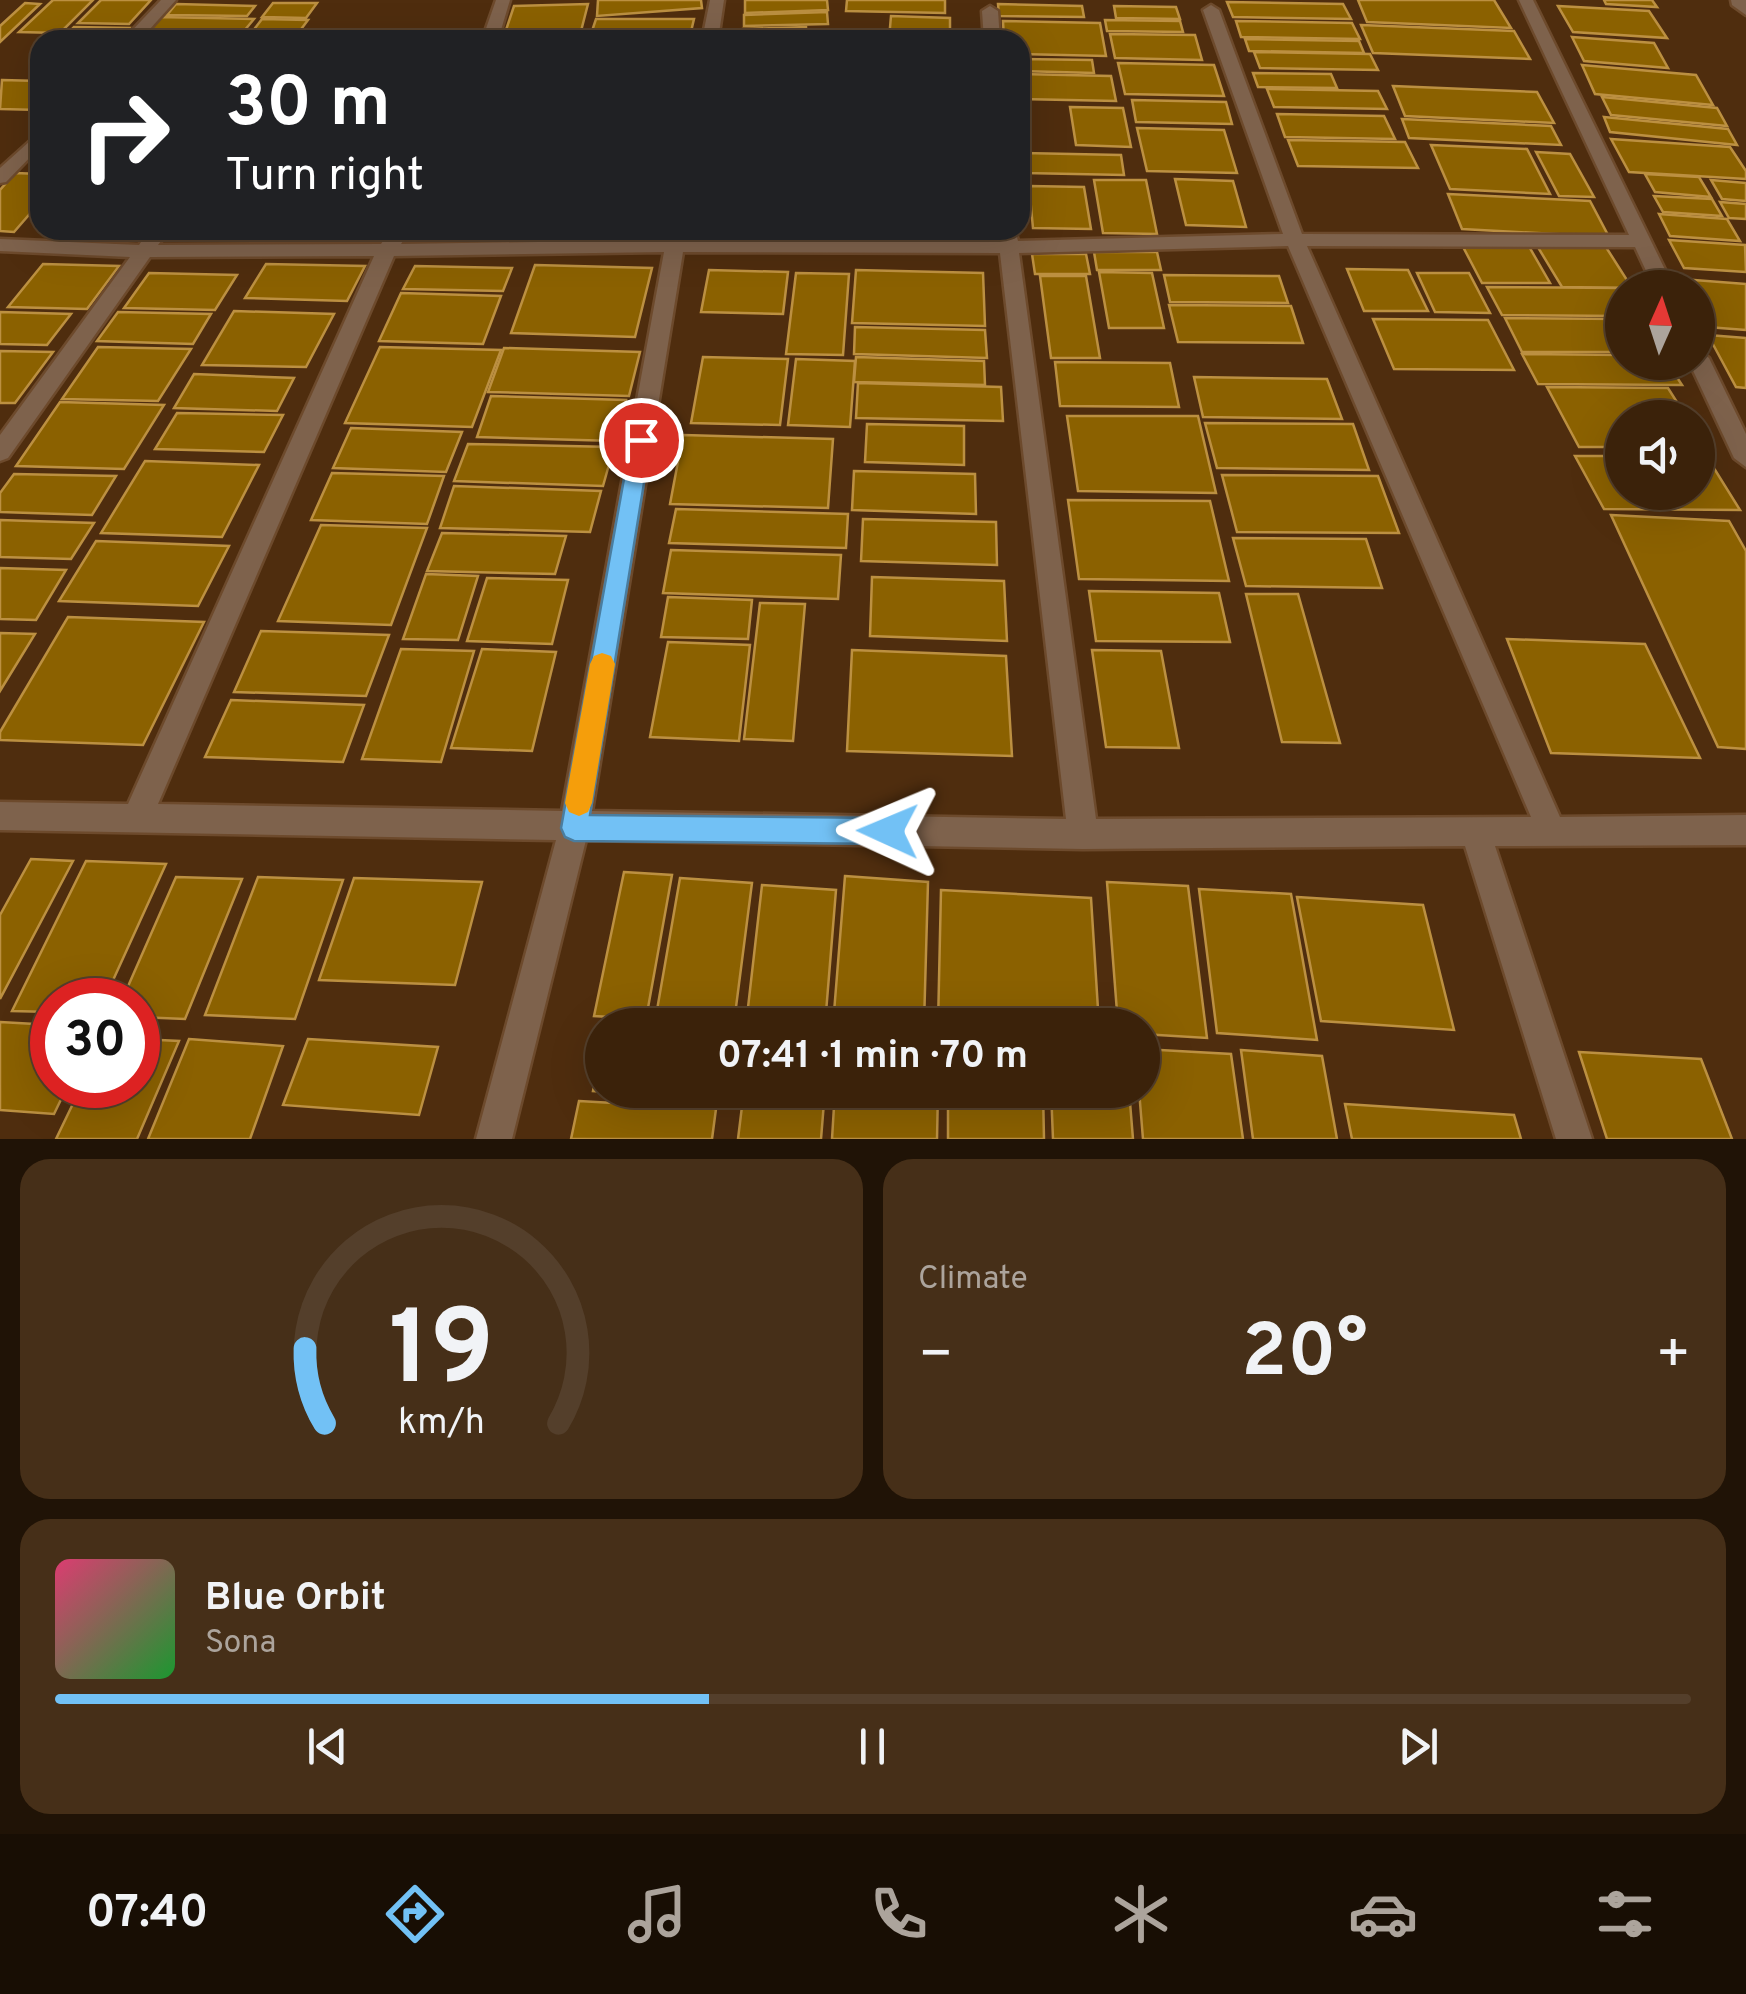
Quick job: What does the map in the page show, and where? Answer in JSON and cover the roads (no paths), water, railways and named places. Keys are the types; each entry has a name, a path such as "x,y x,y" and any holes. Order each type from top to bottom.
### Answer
{"street":[{"path":"140,30 169,0"},
{"path":"494,30 504,0"},
{"path":"712,30 717,0"},
{"path":"1526,0 1655,270"},
{"path":"1746,3 1737,2 1746,10"},
{"path":"1211,10 1295,240 1553,834"},
{"path":"990,11 991,30"},
{"path":"0,178 30,147"},
{"path":"1030,239 1641,241"},
{"path":"0,452 152,240"},
{"path":"0,245 144,251 393,240 136,820"},
{"path":"494,1139 574,828 676,240"},
{"path":"1008,240 1084,834"},
{"path":"1709,380 1746,458"},
{"path":"0,816 1084,834 1746,830"},
{"path":"1476,834 1574,1139"}]}
